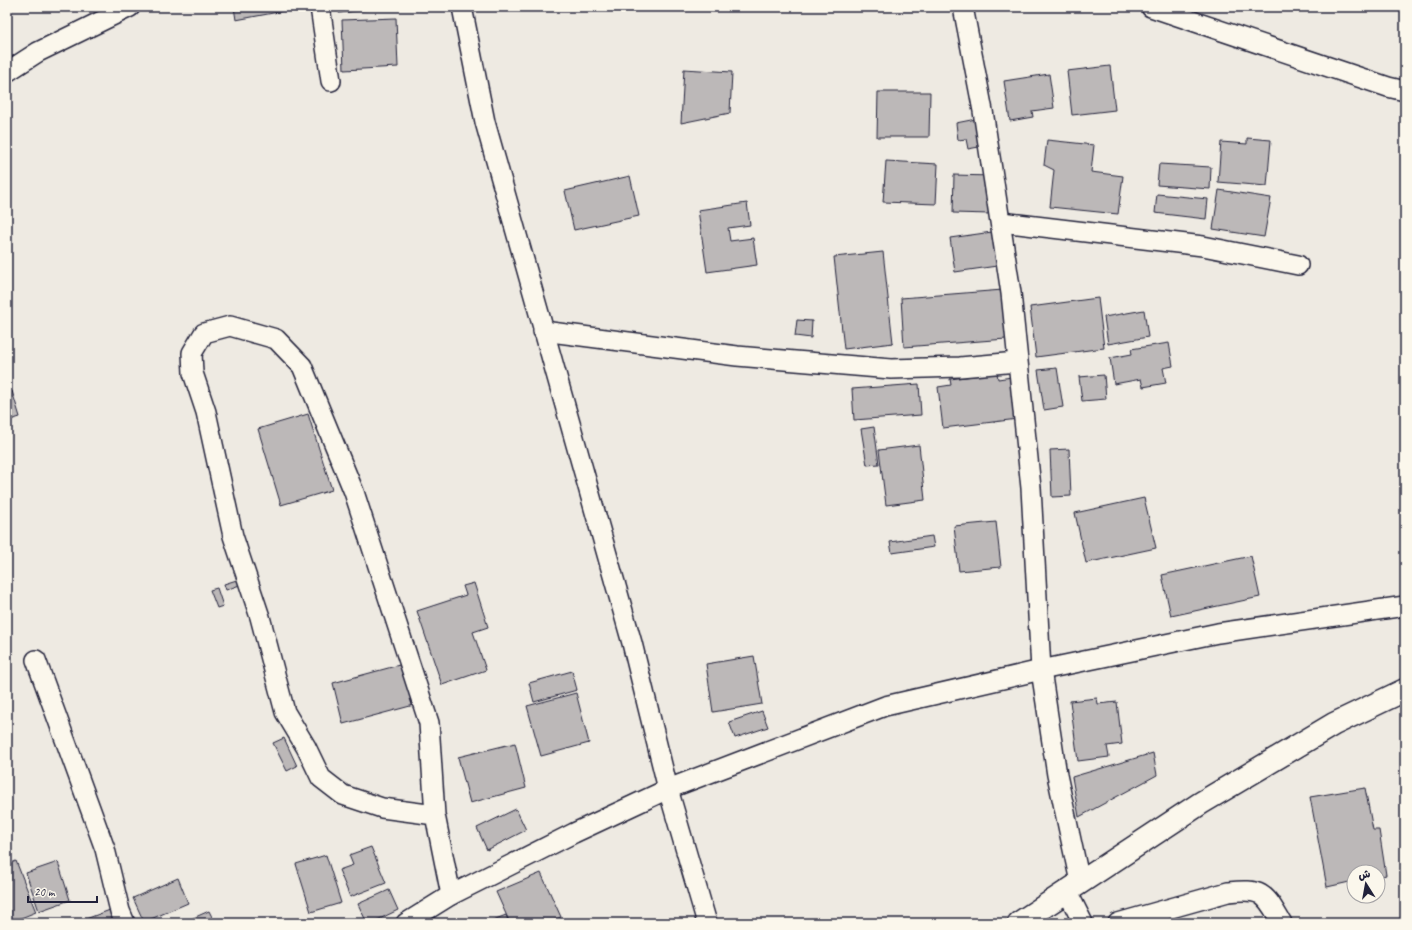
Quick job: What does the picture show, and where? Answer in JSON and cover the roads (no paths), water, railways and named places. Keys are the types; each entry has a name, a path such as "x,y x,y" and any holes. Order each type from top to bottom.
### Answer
{"street":[{"path":"7,72 38,52 130,7"},
{"path":"320,7 330,82"},
{"path":"462,7 485,122 632,644 668,789 707,923"},
{"path":"963,7 1001,222 1031,488 1041,670 1073,886 1084,923"},
{"path":"1151,7 1263,46 1388,87 1405,91"},
{"path":"1001,222 1203,246 1298,265"},
{"path":"435,815 382,808 343,795 321,778 306,747 285,712 260,617 233,536 206,412 193,373 192,353 204,333 230,326 276,339 302,366 354,492 428,723 435,815 451,896"},
{"path":"543,331 737,356 892,368 960,367 1017,362"},
{"path":"406,923 451,896 574,833 668,789 885,706 1041,670 1218,633 1405,606"},
{"path":"36,660 105,849 120,911 125,923"},
{"path":"1019,923 1201,803 1334,724 1405,690"},
{"path":"1118,923 1228,892 1244,890 1259,893 1269,900 1282,923"}]}
